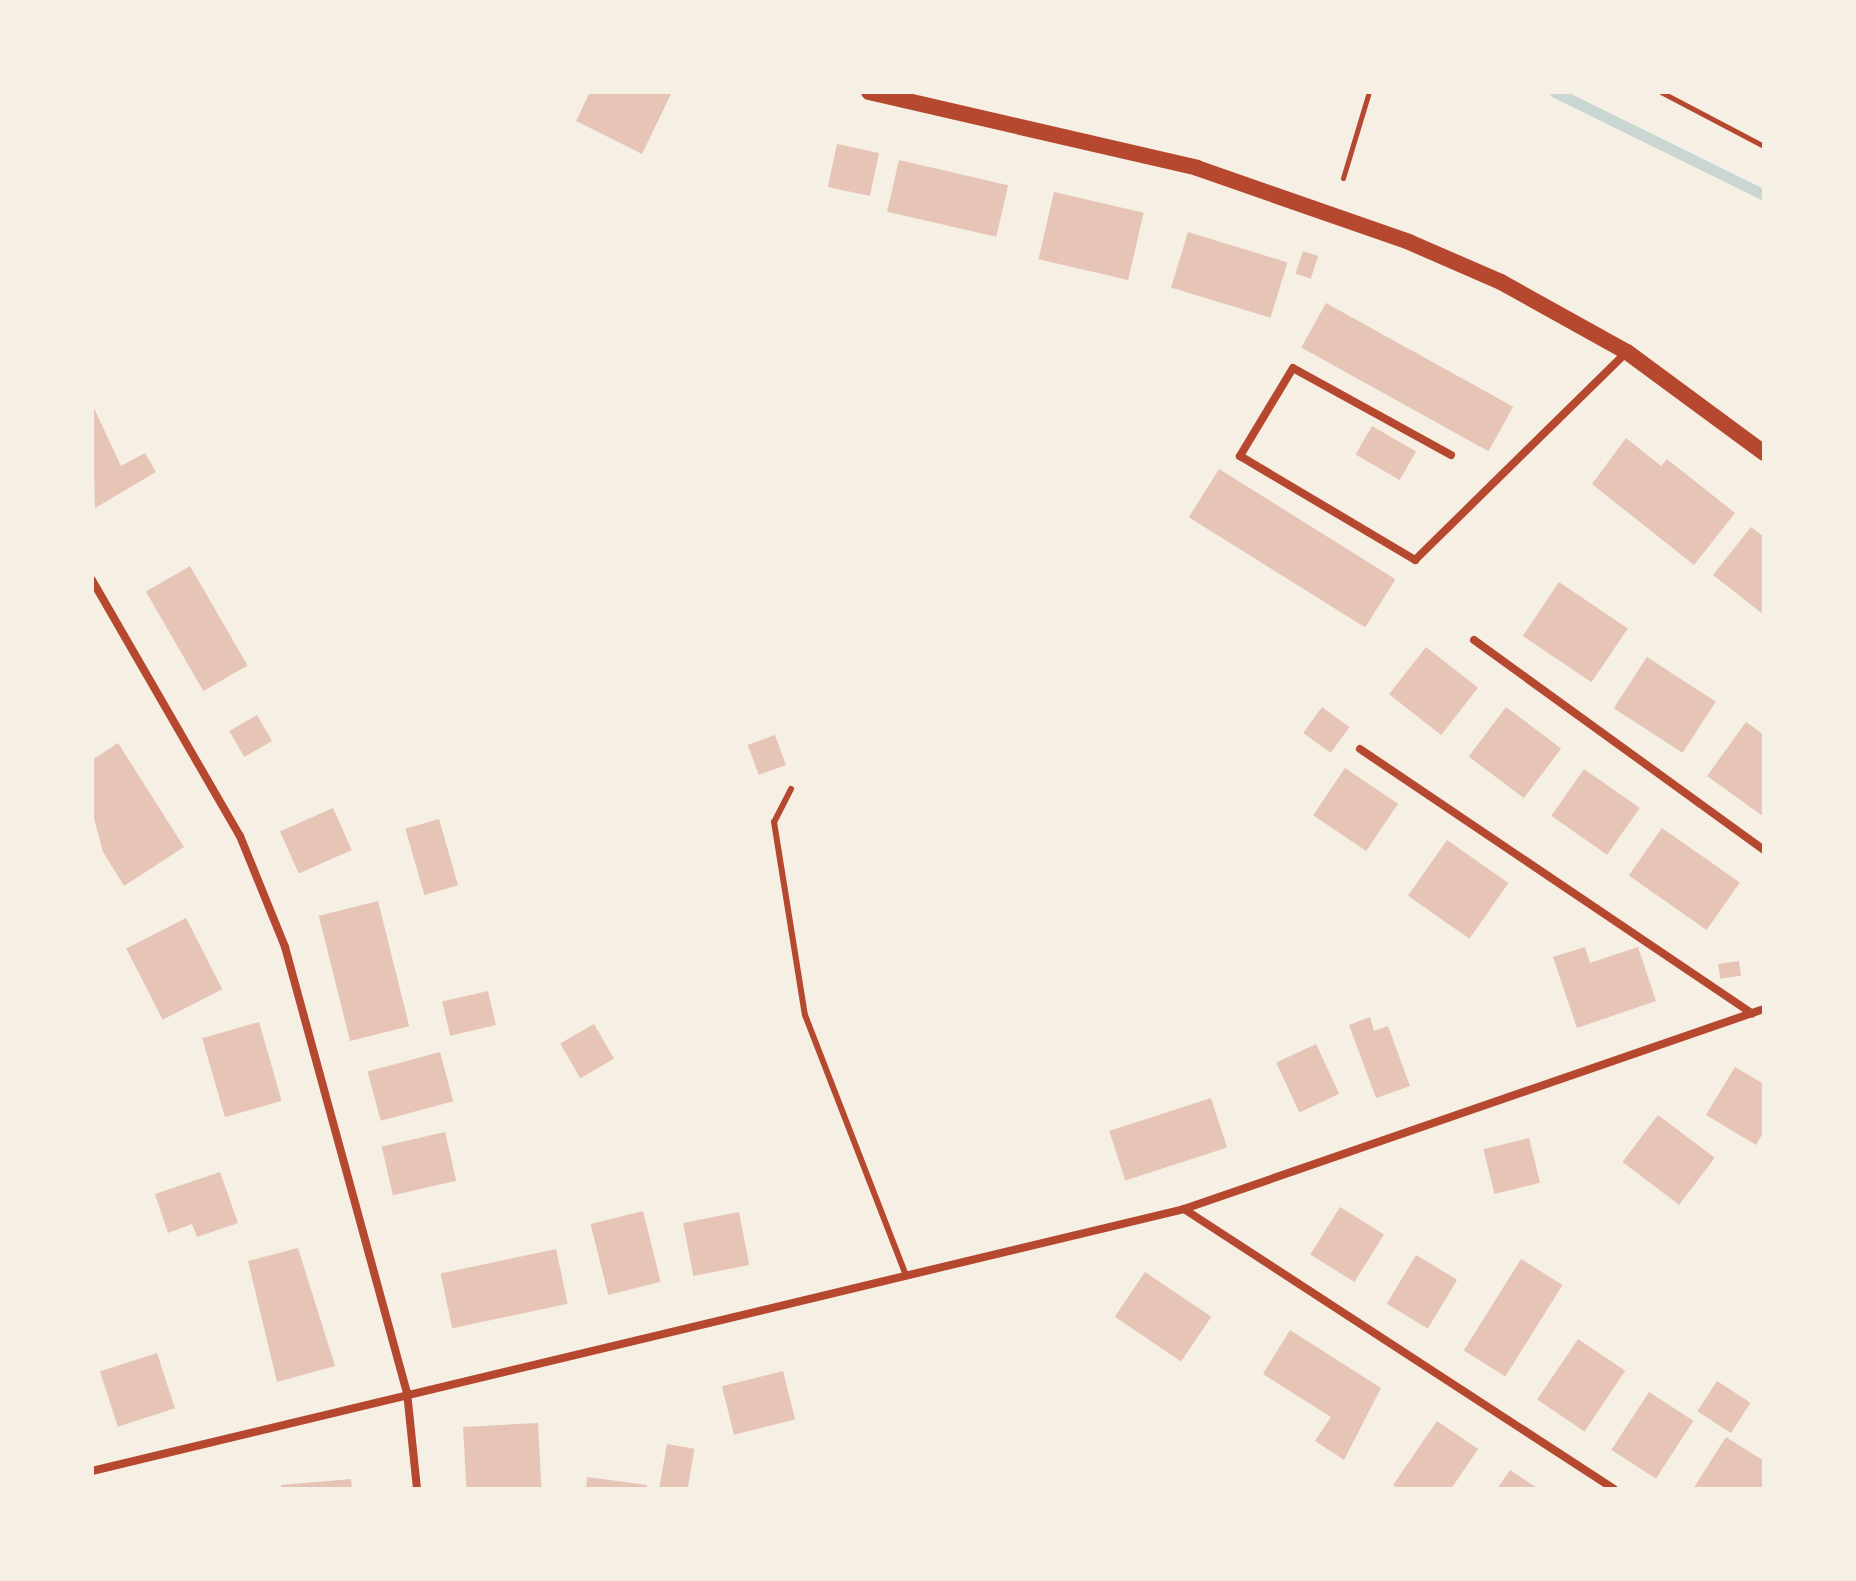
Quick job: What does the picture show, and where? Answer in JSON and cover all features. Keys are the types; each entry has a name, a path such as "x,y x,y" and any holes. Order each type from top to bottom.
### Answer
{"main road":[{"path":"869,92 1267,189 1501,282 1627,352 1764,453"}],"street":[{"path":"1451,455 1293,368 1240,456 1415,560 1627,352"},
{"path":"92,580 264,889 407,1392 417,1489"},
{"path":"1474,640 1764,850"},
{"path":"1360,749 1752,1013"},
{"path":"92,1471 407,1392 1184,1209 1764,1009"},
{"path":"1184,1209 1614,1489"}],"lane":[{"path":"791,789 774,822 801,1002 819,1065 906,1276"}],"path":[{"path":"1343,178 1369,92"},
{"path":"1661,92 1764,146"}],"building":[{"path":"590,92 671,94 642,154 576,121"},
{"path":"837,144 879,153 870,196 828,187"},
{"path":"899,160 1008,185 996,237 887,212"},
{"path":"1054,192 1144,213 1128,280 1038,259"},
{"path":"1188,232 1287,262 1270,318 1171,287"},
{"path":"1303,251 1318,256 1311,279 1296,274"},
{"path":"1326,303 1513,407 1488,451 1301,348"},
{"path":"92,404 121,466 145,453 156,472 95,508"},
{"path":"1372,426 1416,452 1400,480 1356,455"},
{"path":"1626,438 1661,466 1667,459 1735,513 1694,565 1592,484"},
{"path":"1219,469 1395,579 1365,628 1189,517"},
{"path":"1751,527 1764,537 1764,615 1713,575"},
{"path":"190,566 248,666 203,691 146,592"},
{"path":"1559,582 1628,628 1591,682 1523,636"},
{"path":"1426,647 1478,688 1441,735 1389,694"},
{"path":"1647,657 1716,702 1683,753 1614,708"},
{"path":"1322,707 1350,727 1331,753 1303,733"},
{"path":"1506,707 1561,749 1524,798 1469,757"},
{"path":"257,715 272,741 244,757 229,731"},
{"path":"1746,722 1764,735 1764,817 1707,776"},
{"path":"775,735 786,765 759,775 748,745"},
{"path":"118,743 184,847 124,886 103,852 92,811 92,760"},
{"path":"1345,768 1398,804 1366,851 1313,815"},
{"path":"1584,769 1640,808 1607,855 1551,816"},
{"path":"333,808 352,850 299,874 280,832"},
{"path":"439,819 458,885 424,895 405,829"},
{"path":"1662,828 1740,882 1707,930 1629,876"},
{"path":"1447,840 1508,883 1469,939 1408,896"},
{"path":"378,901 409,1026 350,1041 319,916"},
{"path":"186,918 222,989 163,1020 126,948"},
{"path":"1585,947 1590,963 1638,947 1656,1001 1577,1028 1553,957"},
{"path":"1739,961 1741,976 1720,979 1718,964"},
{"path":"488,991 496,1025 450,1036 442,1002"},
{"path":"1370,1017 1374,1031 1388,1026 1410,1086 1376,1098 1349,1025"},
{"path":"259,1022 282,1101 225,1117 202,1038"},
{"path":"594,1024 614,1059 580,1078 560,1044"},
{"path":"1316,1044 1339,1094 1299,1112 1276,1063"},
{"path":"440,1052 453,1101 381,1121 368,1071"},
{"path":"1735,1067 1764,1084 1764,1131 1756,1145 1706,1115"},
{"path":"1211,1098 1227,1147 1125,1181 1109,1131"},
{"path":"1658,1115 1715,1158 1679,1205 1622,1162"},
{"path":"445,1132 456,1181 393,1195 382,1147"},
{"path":"1529,1138 1540,1183 1495,1194 1483,1149"},
{"path":"220,1172 238,1223 197,1237 192,1224 168,1233 155,1194"},
{"path":"1340,1207 1384,1235 1354,1282 1310,1254"},
{"path":"643,1211 661,1282 608,1295 591,1224"},
{"path":"739,1212 749,1265 693,1276 683,1223"},
{"path":"298,1248 335,1366 277,1382 248,1261"},
{"path":"556,1249 568,1304 452,1328 441,1274"},
{"path":"1416,1255 1457,1280 1428,1329 1387,1304"},
{"path":"1521,1259 1563,1285 1505,1377 1464,1351"},
{"path":"1145,1272 1211,1317 1181,1362 1115,1317"},
{"path":"1290,1330 1381,1388 1344,1460 1315,1441 1331,1417 1263,1374"},
{"path":"1578,1339 1625,1371 1584,1431 1537,1400"},
{"path":"157,1353 175,1408 118,1427 100,1372"},
{"path":"783,1371 795,1420 734,1435 722,1386"},
{"path":"1717,1381 1751,1403 1731,1433 1697,1411"},
{"path":"1649,1392 1693,1421 1656,1479 1611,1450"},
{"path":"1437,1421 1478,1449 1451,1489 1399,1489 1393,1485"},
{"path":"538,1423 541,1489 466,1489 463,1427"},
{"path":"1726,1437 1764,1461 1763,1489 1693,1489"},
{"path":"667,1444 695,1449 687,1489 659,1488"},
{"path":"1510,1470 1539,1489 1497,1489"},
{"path":"587,1477 647,1485 647,1489 586,1489"},
{"path":"351,1479 352,1489 281,1489 281,1485"}],"waterway":[{"path":"1555,92 1764,195"}]}
